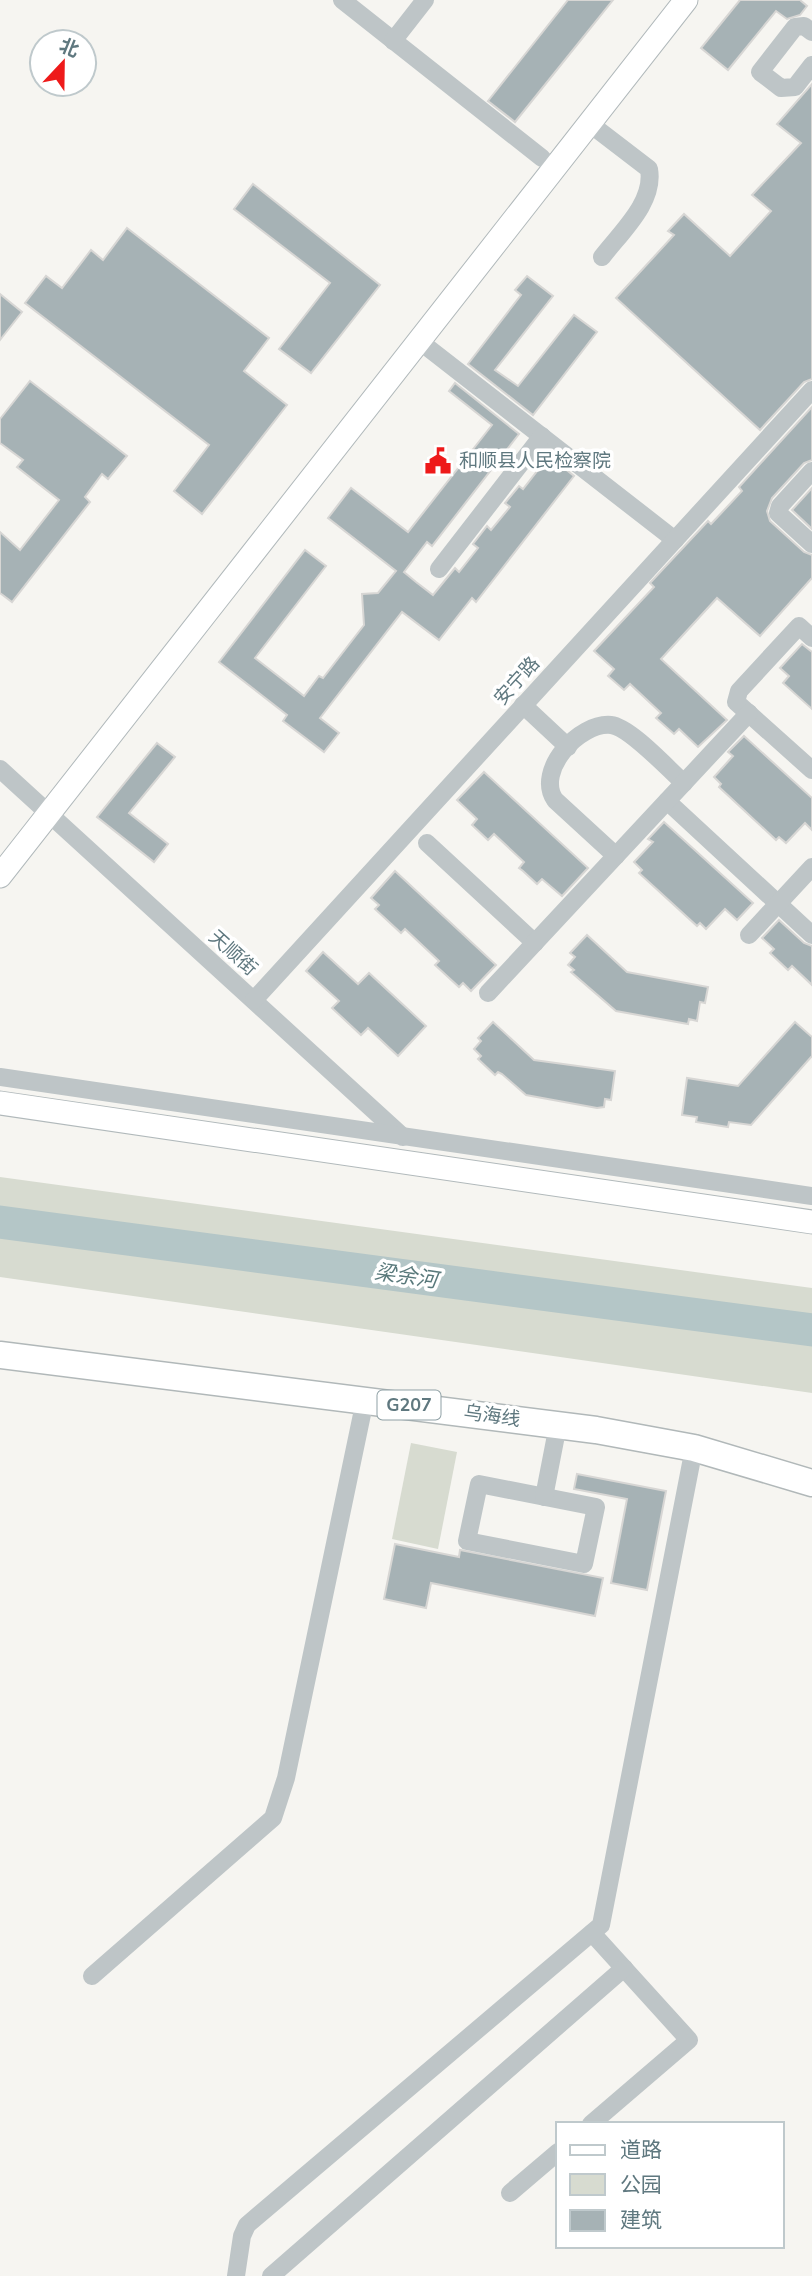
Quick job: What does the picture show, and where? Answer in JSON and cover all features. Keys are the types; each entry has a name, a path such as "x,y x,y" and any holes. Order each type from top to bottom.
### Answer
{"highway":[{"name":"乌海线","path":"0,1355 558,1425 694,1448 812,1483"}],"main road":[{"path":"0,876 43,808 666,0"},
{"path":"0,851 43,808 686,0"},
{"path":"0,1104 812,1222"}],"street":[{"path":"342,0 542,158"},
{"path":"393,41 425,0"},
{"path":"812,32 804,26 794,27 760,72 781,88 796,87 812,65"},
{"path":"589,123 649,169 651,180 647,197 602,257"},
{"path":"418,340 675,540"},
{"name":"安宁路","path":"254,1000 812,390"},
{"path":"439,569 542,436"},
{"path":"812,471 780,506 778,513 812,544"},
{"path":"812,638 799,626 740,691 736,702 812,770"},
{"path":"523,705 568,747"},
{"path":"488,993 749,713"},
{"path":"616,856 551,795 549,777 568,747 579,736 612,725 624,730 684,783"},
{"name":"天顺街","path":"0,769 438,1169"},
{"path":"667,801 812,935"},
{"path":"427,843 535,943"},
{"path":"749,935 812,867"},
{"path":"0,1077 812,1196"},
{"path":"92,1976 273,1818 286,1778 365,1400"},
{"path":"544,1497 558,1425"},
{"path":"236,2276 242,2236 247,2225 601,1925 694,1448"},
{"path":"479,1484 544,1497 596,1507 584,1564 467,1541 479,1484"},
{"path":"592,1933 689,2040 593,2122"},
{"path":"271,2276 624,1968"},
{"path":"510,2193 556,2154"}],"green space":[{"path":"0,1177 812,1288 812,1393 0,1277"},
{"path":"411,1443 457,1452 438,1549 392,1539"}],"building":[{"path":"568,0 613,0 515,122 488,101"},
{"path":"740,0 800,0 807,6 800,15 787,19 776,11 728,70 701,48"},
{"path":"812,84 812,379 804,382 760,430 616,298 674,235 668,231 684,214 730,256 771,211 752,195 801,143 777,124"},
{"path":"253,184 380,285 311,373 279,349 330,283 234,209"},
{"path":"127,228 269,338 244,371 287,405 202,514 174,491 209,445 25,303 46,276 62,288 91,250 103,260"},
{"path":"527,276 553,296 495,370 518,386 574,315 597,332 533,415 468,364 521,295 515,290"},
{"path":"0,294 22,312 0,340"},
{"path":"30,381 127,456 108,479 102,474 85,497 90,502 12,602 0,593 0,532 20,550 59,500 17,467 23,460 0,443 0,419"},
{"path":"455,383 519,434 432,546 427,542 404,572 416,582 433,595 455,568 459,572 478,548 473,544 487,526 491,530 510,507 505,503 519,486 523,489 549,456 574,476 476,602 472,598 439,640 402,612 320,718 339,733 324,752 283,721 287,715 219,662 305,550 326,566 255,658 304,696 319,676 323,678 364,625 362,594 378,593 396,571 328,518 351,488 408,532 492,425 449,391"},
{"path":"812,407 812,460 804,463 772,498 767,511 770,521 804,552 812,555 812,578 760,636 717,598 661,659 727,720 698,747 679,729 674,734 656,718 661,713 630,684 624,690 608,676 614,669 594,651 654,587 650,583 708,521 711,524 742,491 739,487"},
{"path":"812,488 812,529 792,510"},
{"path":"802,644 812,652 812,709 783,683 789,676 780,668"},
{"path":"744,736 812,798 812,830 805,823 786,843 779,837 776,840 719,787 721,784 714,777 733,756 728,752"},
{"path":"157,743 175,757 129,813 168,844 154,862 97,817"},
{"path":"484,772 588,868 562,896 542,879 537,884 519,868 524,862 494,834 488,840 472,825 477,819 457,800"},
{"path":"664,822 753,903 737,920 725,909 706,929 700,923 697,926 639,873 642,870 634,862 653,842 648,839"},
{"path":"395,871 496,965 471,991 463,983 459,987 435,965 439,961 405,929 401,933 375,909 379,905 371,898"},
{"path":"779,920 804,943 812,946 812,985 792,966 788,970 770,953 774,949 762,938"},
{"path":"587,935 627,972 708,987 705,1003 700,1002 697,1021 689,1019 688,1024 616,1011 571,972 574,970 568,965 575,957 570,953"},
{"path":"323,952 358,984 369,973 426,1026 398,1056 368,1028 361,1035 332,1008 339,1001 306,971"},
{"path":"493,1022 534,1060 615,1071 611,1100 605,1099 604,1107 597,1108 526,1095 502,1074 498,1072 495,1075 478,1059 481,1056 474,1049 481,1041 478,1038"},
{"path":"795,1022 812,1037 812,1056 751,1125 729,1122 728,1127 696,1122 697,1117 682,1115 687,1078 738,1086"},
{"path":"577,1474 666,1491 647,1590 611,1583 627,1499 574,1489"},
{"path":"395,1544 459,1557 460,1550 603,1578 595,1616 431,1583 426,1608 384,1599"}],"waterway":[{"name":"梁余河","path":"0,1222 812,1330"}],"place":[{"name":"和顺县人民检察院","path":"438,461"}]}
